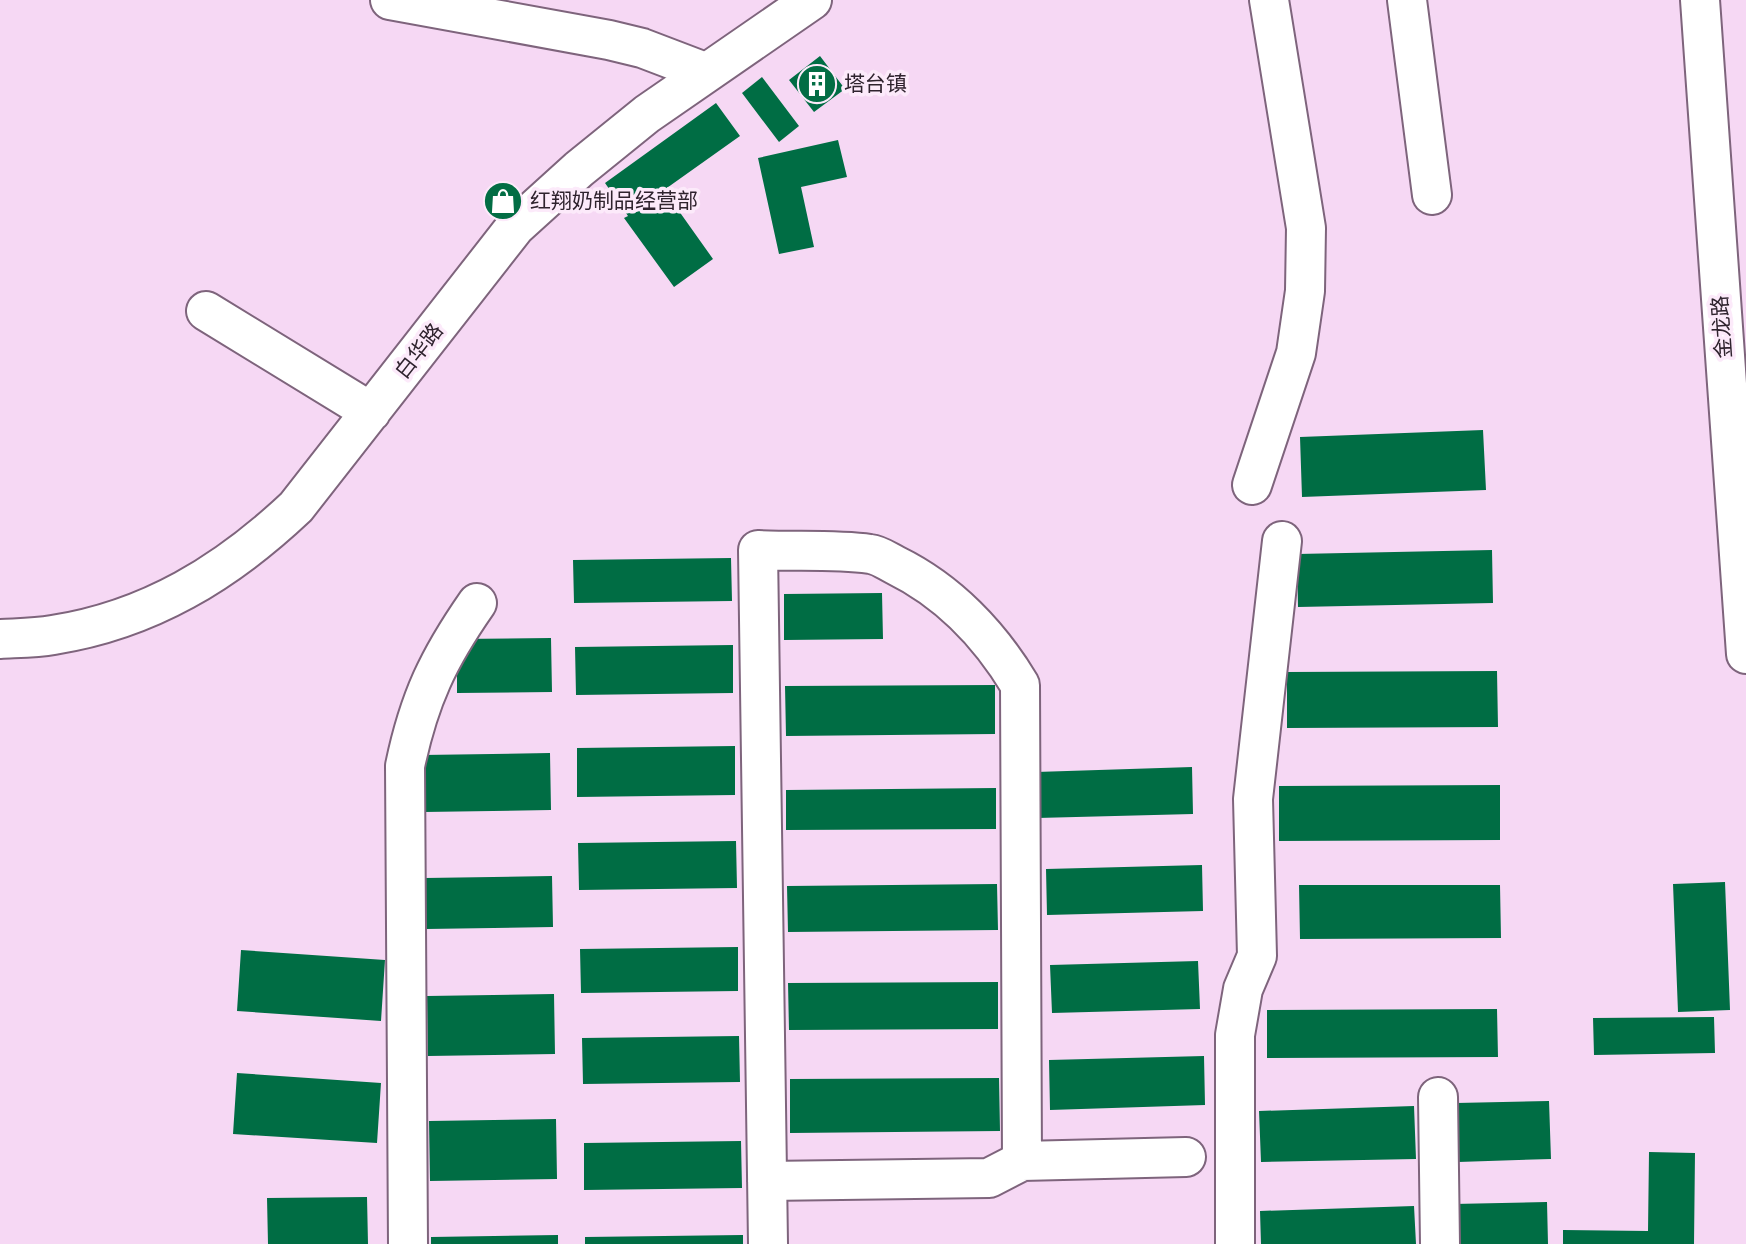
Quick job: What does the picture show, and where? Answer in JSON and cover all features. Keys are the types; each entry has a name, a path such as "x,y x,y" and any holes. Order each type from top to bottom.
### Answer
{"street":[{"path":"390,0 609,40 642,48 705,72"},
{"name":"白华路","path":"0,639 52,635 123,617 156,605 218,571 263,538 296,507 515,228 579,169 647,114 812,0"},
{"path":"1252,485 1296,353 1305,291 1306,228 1269,0"},
{"path":"1407,0 1432,195"},
{"name":"金龙路","path":"1700,0 1746,654"},
{"path":"206,311 371,412"},
{"path":"1235,1244 1235,1035 1243,989 1257,956 1253,799 1282,541"},
{"path":"768,1244 758,550 873,554 905,570 935,589 963,612 988,638 1020,685 1022,1161"},
{"path":"408,1244 405,766 414,722 426,689 447,648 477,603"},
{"path":"1438,1097 1440,1244"},
{"path":"767,1181 989,1178 1022,1161 1186,1157"}],"building":[{"name":"塔台镇","path":"820,56 845,89 814,112 789,80"},
{"path":"762,77 799,126 779,142 742,93"},
{"path":"716,103 740,136 664,190 713,259 674,287 624,218 628,216 605,183"},
{"path":"838,140 847,177 801,187 814,247 779,254 758,158"},
{"path":"1483,430 1486,490 1302,497 1300,437"},
{"path":"1492,550 1493,603 1298,607 1297,554"},
{"path":"731,558 732,601 574,603 573,560"},
{"path":"882,593 883,639 784,640 784,594"},
{"path":"551,638 552,692 457,693 457,639"},
{"path":"733,645 733,693 576,695 575,647"},
{"path":"1497,671 1498,727 1287,728 1287,672"},
{"path":"995,685 995,734 786,736 785,686"},
{"path":"735,746 735,795 577,797 577,748"},
{"path":"550,753 551,810 424,812 422,755"},
{"path":"1192,767 1193,814 1037,818 1036,772"},
{"path":"1500,785 1500,840 1279,841 1279,786"},
{"path":"996,788 996,829 786,830 786,790"},
{"path":"736,841 737,888 579,890 578,843"},
{"path":"1202,865 1203,911 1047,915 1046,869"},
{"path":"552,876 553,927 426,929 425,878"},
{"path":"1725,882 1730,1010 1678,1012 1673,884"},
{"path":"997,884 998,930 788,932 787,886"},
{"path":"1299,885 1500,885 1501,938 1300,939"},
{"path":"738,947 738,991 581,993 580,949"},
{"path":"241,950 385,960 381,1021 237,1011"},
{"path":"1198,961 1200,1009 1052,1013 1050,965"},
{"path":"998,982 998,1029 789,1030 788,983"},
{"path":"554,994 555,1054 428,1056 427,996"},
{"path":"1497,1009 1498,1057 1267,1058 1267,1010"},
{"path":"1714,1017 1715,1053 1594,1055 1593,1018"},
{"path":"739,1036 740,1082 583,1084 582,1038"},
{"path":"1204,1056 1205,1105 1050,1110 1049,1060"},
{"path":"237,1073 381,1083 377,1143 233,1134"},
{"path":"999,1078 1000,1131 790,1133 790,1079"},
{"path":"1549,1101 1551,1159 1458,1162 1456,1103"},
{"path":"1414,1106 1416,1159 1261,1162 1259,1111"},
{"path":"556,1119 557,1179 430,1181 429,1121"},
{"path":"741,1141 742,1188 584,1190 584,1143"},
{"path":"1649,1152 1695,1153 1694,1244 1563,1244 1563,1230 1648,1231"},
{"path":"367,1197 368,1244 268,1244 267,1198"},
{"path":"1547,1202 1548,1244 1454,1244 1453,1204"},
{"path":"1414,1206 1416,1244 1261,1244 1260,1211"},
{"path":"558,1235 558,1244 431,1244 431,1237"},
{"path":"743,1235 743,1244 585,1244 585,1237"}],"place":[{"name":"塔台镇","path":"817,84"},
{"name":"红翔奶制品经营部","path":"503,201"}]}
